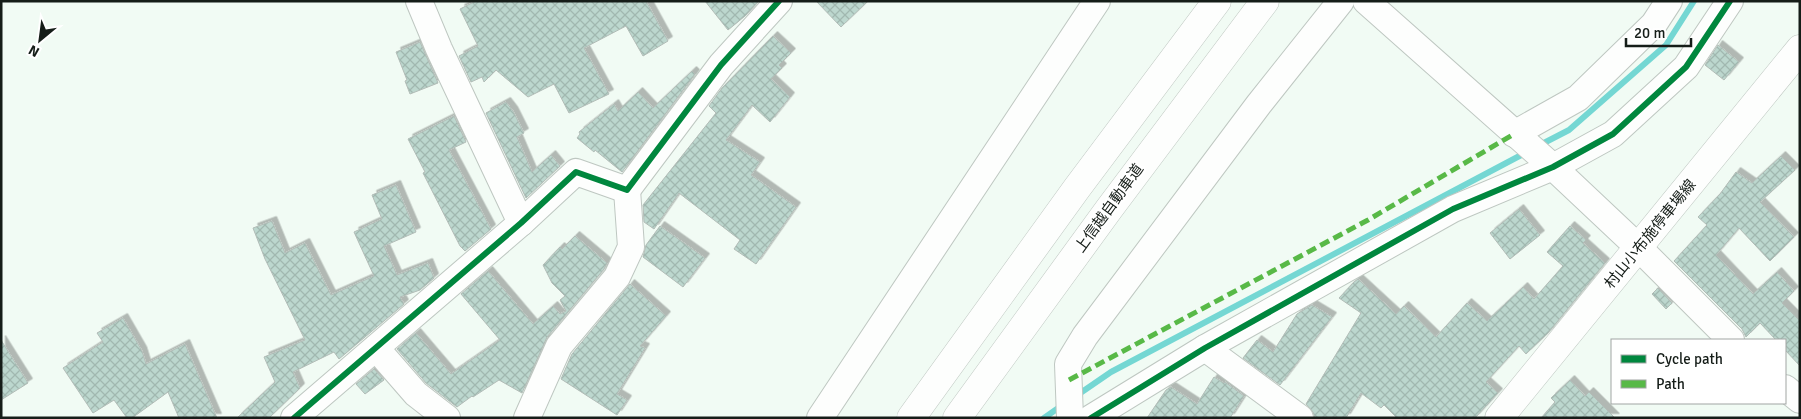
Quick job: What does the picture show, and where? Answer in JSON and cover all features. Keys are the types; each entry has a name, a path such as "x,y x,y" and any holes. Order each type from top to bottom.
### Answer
{"main road":[{"path":"912,418 1077,188 1217,1"},
{"name":"上信越自動車道","path":"957,418 1264,1"},
{"name":"村山小布施停車場線","path":"1499,418 1800,49"}],"street":[{"path":"420,1 439,49 522,223"},
{"path":"527,418 559,346 617,277 631,247 627,190 721,66 779,1"},
{"path":"820,418 1097,1"},
{"path":"1070,418 1068,364 1085,336 1259,104 1341,1"},
{"path":"1366,1 1548,163 1639,248 1730,339"},
{"path":"1516,136 1578,98 1654,24 1669,1"},
{"path":"1091,418 1205,348 1453,209 1613,134 1686,67 1730,1"},
{"path":"294,418 522,223 576,172 627,190"},
{"path":"376,348 416,394 447,418"},
{"path":"1205,348 1300,418"},
{"path":"1786,389 1800,400"}],"building":[{"path":"476,1 646,1 668,41 643,56 626,26 584,48 609,94 569,113 554,84 528,97 496,70 484,82 482,77 471,82 459,56 478,46 460,9"},
{"path":"705,1 759,1 728,30"},
{"path":"816,1 868,1 841,27"},
{"path":"773,36 791,53 779,65 782,68 771,79 790,97 770,122 752,105 726,140 760,162 751,175 796,207 756,264 734,249 740,240 679,193 654,229 644,222 643,205 716,113 709,106 722,88"},
{"path":"420,42 438,83 410,94 405,81 407,80 396,52"},
{"path":"1718,45 1739,62 1724,80 1705,65"},
{"path":"692,71 695,74 622,172 577,138 580,134 579,132 614,104 618,111 638,92 653,108"},
{"path":"506,102 513,111 524,133 517,137 532,172 551,155 560,166 526,198 486,113"},
{"path":"454,116 466,142 449,150 491,229 465,251 460,246 408,139"},
{"path":"1781,156 1795,170 1760,202 1794,237 1770,261 1739,228 1716,255 1753,294 1777,272 1794,291 1782,303 1800,321 1800,366 1786,351 1786,339 1775,339 1760,323 1746,337 1742,329 1674,261 1707,225 1698,217 1720,194 1736,172 1752,183"},
{"path":"396,185 416,232 384,246 397,275 428,263 434,278 420,290 400,297 404,304 339,359 334,352 293,372 300,388 269,418 237,418 275,382 264,357 305,340 265,259 253,228 272,221 285,253 305,243 331,295 374,276 354,232 382,219 372,195"},
{"path":"1519,209 1540,235 1510,259 1490,233"},
{"path":"660,226 705,258 683,287 643,257 646,245"},
{"path":"1570,226 1586,240 1583,243 1605,263 1548,333 1526,354 1519,346 1486,382 1498,393 1475,418 1397,418 1384,405 1381,408 1361,393 1346,418 1315,418 1313,412 1306,404 1361,313 1339,298 1354,282 1358,279 1396,314 1404,306 1436,337 1467,303 1487,321 1523,287 1534,299 1563,266 1547,252"},
{"path":"575,236 607,263 547,337 522,393 499,380 457,407 426,383 397,349 416,333 451,374 500,340 461,294 488,271 533,324 553,306 560,314 566,311 560,300 565,296 552,283 543,265 560,247 562,249"},
{"path":"630,284 666,316 640,346 645,348 617,394 627,400 617,415 561,379 572,354"},
{"path":"1658,288 1672,303 1666,309 1652,294"},
{"path":"1312,305 1332,317 1280,385 1243,358 1257,340 1273,352 1297,314"},
{"path":"123,318 142,351 146,364 185,344 217,418 179,418 168,392 132,418 127,418 114,400 93,413 63,368 103,342 97,333"},
{"path":"1,340 28,383 1,400"},
{"path":"374,369 384,380 365,394 356,384"},
{"path":"1214,377 1225,382 1244,396 1230,418 1147,418 1166,390 1171,387 1197,404"},
{"path":"1570,380 1585,396 1589,392 1615,418 1541,418 1555,402 1551,398"}],"waterway":[{"path":"1538,146 1569,130 1666,45 1694,1"},
{"path":"1076,396 1111,372 1527,152"},
{"path":"1044,418 1064,404"}],"marked path":[{"path":"1069,380 1368,220 1514,134"}],"cycle path":[{"path":"294,418 521,223 576,172 627,190 721,65 779,1"},
{"path":"1091,418 1205,348 1453,209 1553,167 1613,134 1686,67 1730,1"}]}
